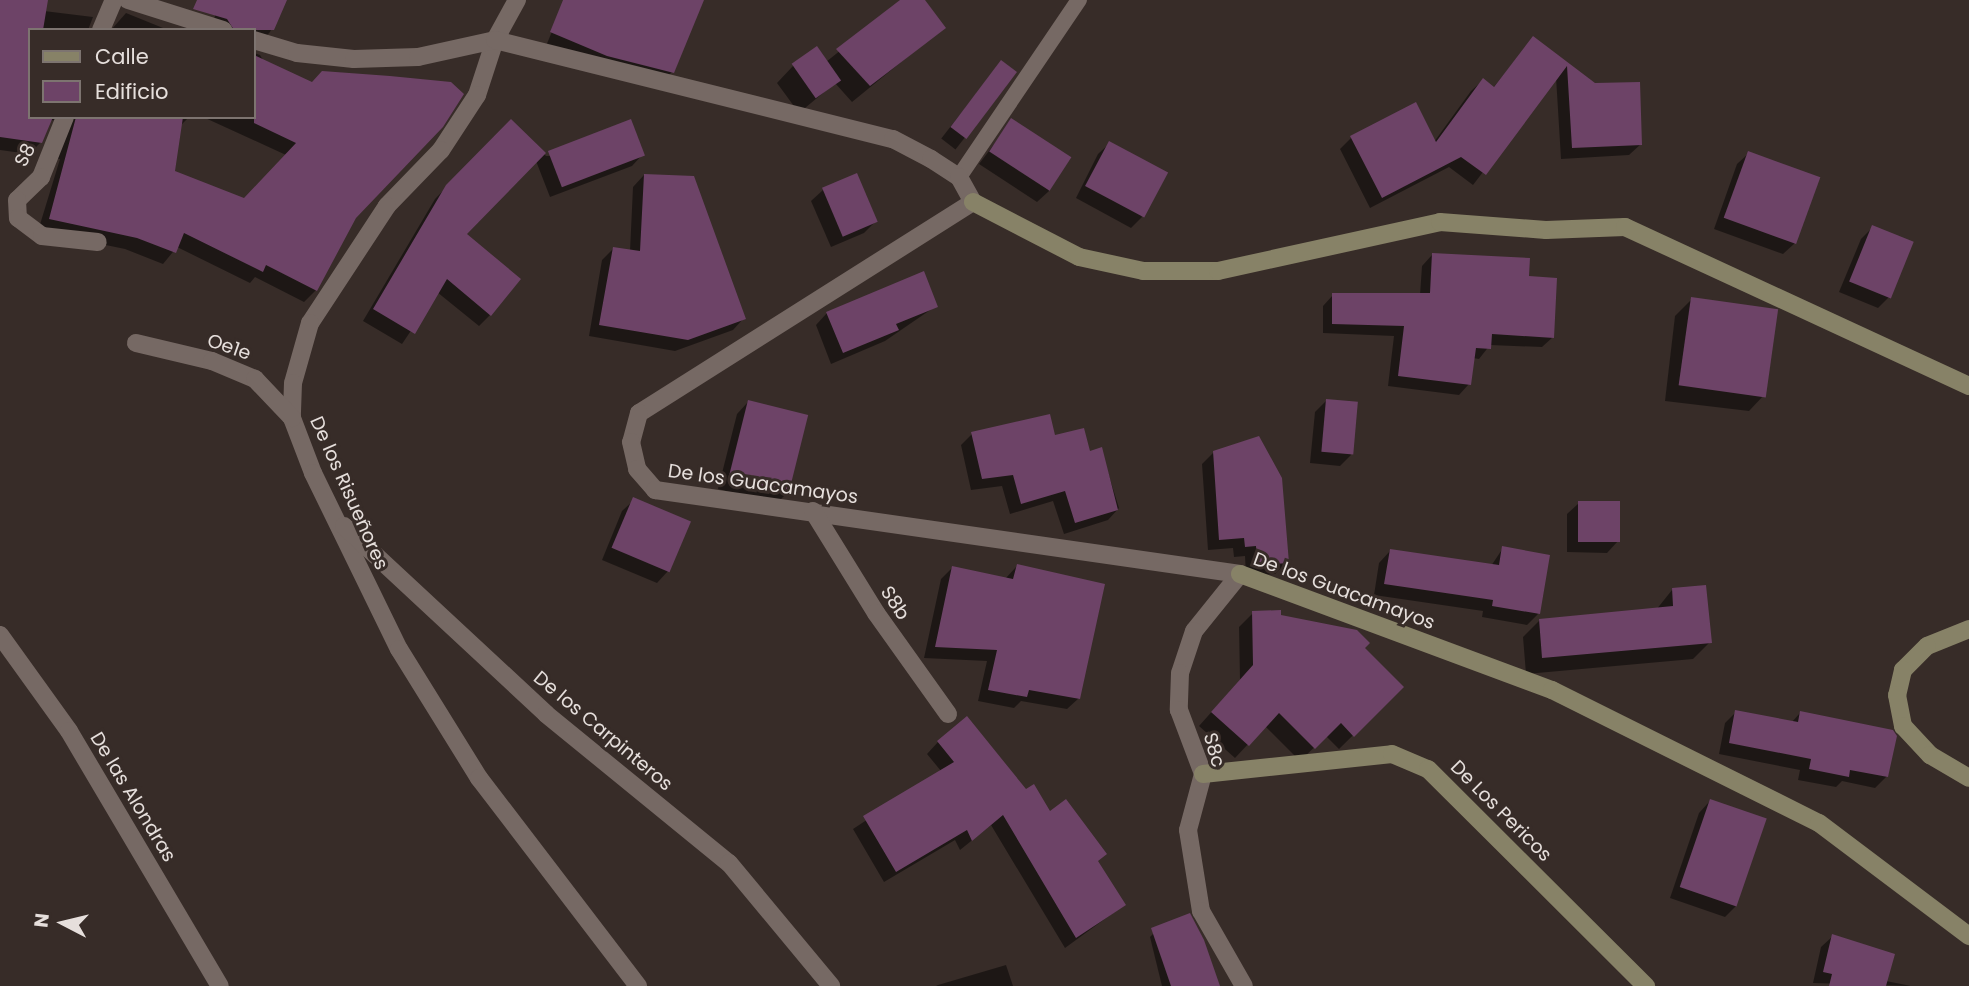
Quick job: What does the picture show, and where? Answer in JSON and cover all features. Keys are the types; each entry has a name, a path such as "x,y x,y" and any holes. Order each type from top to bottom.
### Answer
{"street":[{"path":"102,28 114,0"},
{"path":"128,0 217,28"},
{"name":"De los Risueñores","path":"517,0 495,40 477,95 440,150 387,206 310,323 293,383 292,418 336,519 399,649 479,778 638,986"},
{"path":"256,41 297,53 354,59 418,57 495,40 893,139 959,177 973,202 1079,257 1143,271 1218,271 1440,222 1546,230 1625,227 1969,386"},
{"name":"S8","path":"64,119 41,177 17,200 18,218 42,236 98,242"},
{"name":"De los Guacamayos","path":"973,202 639,413 631,442 638,469 655,490 1240,574 1552,690 1819,824 1969,936"},
{"name":"Oe1e","path":"136,343 212,361 255,379 292,418"},
{"name":"S8b","path":"813,511 876,613 948,714"},
{"name":"De los Carpinteros","path":"336,519 546,714 729,863 831,986"},
{"name":"S8c","path":"1240,574 1194,631 1180,673 1179,710 1203,774 1188,830 1201,911 1244,986"},
{"path":"1969,629 1927,646 1903,670 1896,695 1903,726 1930,755 1969,778"},
{"name":"De las Alondras","path":"0,635 69,731 220,986"},
{"name":"De Los Pericos","path":"1203,774 1392,754 1428,769 1646,986"}],"lane":[{"path":"959,177 1079,0"}],"building":[{"path":"0,0 48,0 43,28 28,28 28,119 52,119 42,143 0,137"},
{"path":"197,0 287,0 274,30 233,28 227,19 193,9"},
{"path":"563,0 704,0 674,73 607,56 550,32"},
{"path":"900,0 925,0 946,28 870,86 836,49"},
{"path":"1533,36 1595,83 1640,82 1642,145 1572,148 1567,66 1486,175 1461,157 1382,198 1350,136 1416,102 1436,142 1483,78 1494,87"},
{"path":"817,46 841,80 816,98 792,64"},
{"path":"256,56 312,82 322,71 390,76 451,82 464,94 443,127 356,218 317,291 266,265 263,272 184,233 176,253 137,238 49,219 75,119 183,119 175,171 244,198 296,143 254,123"},
{"path":"1001,60 1017,72 966,139 950,127"},
{"path":"1011,118 1071,157 1050,191 989,152"},
{"path":"511,119 546,153 467,234 521,279 491,316 447,279 415,334 373,309 446,185"},
{"path":"631,119 645,155 562,187 548,151"},
{"path":"1109,141 1168,172 1144,217 1085,186"},
{"path":"1748,151 1820,177 1796,244 1724,218"},
{"path":"857,173 878,222 843,237 822,188"},
{"path":"644,174 694,176 746,319 688,340 599,325 613,247 640,251"},
{"path":"1872,225 1914,242 1891,298 1849,282"},
{"path":"1432,253 1530,258 1529,276 1557,278 1554,338 1492,334 1491,349 1476,348 1471,385 1398,376 1404,326 1332,324 1332,293 1430,293"},
{"path":"924,271 938,307 896,324 899,330 843,353 826,312"},
{"path":"1691,297 1778,309 1766,397 1679,385"},
{"path":"1326,399 1358,402 1353,455 1321,452"},
{"path":"748,400 808,415 789,493 729,478"},
{"path":"1050,414 1055,435 1084,428 1090,451 1102,447 1118,510 1075,523 1065,491 1021,504 1013,475 982,479 971,432"},
{"path":"1259,436 1282,478 1289,563 1257,565 1256,546 1245,547 1244,538 1219,540 1213,451"},
{"path":"633,497 691,522 670,572 612,548"},
{"path":"1578,501 1620,501 1620,542 1578,542"},
{"path":"1502,546 1550,555 1540,614 1492,606 1493,600 1384,584 1390,549 1499,565"},
{"path":"1017,564 1105,584 1080,699 1029,690 1027,697 988,690 997,650 935,647 952,566 1013,579"},
{"path":"1706,585 1712,643 1542,658 1539,619 1673,606 1672,588"},
{"path":"1281,610 1281,615 1357,630 1370,643 1365,648 1404,687 1354,737 1341,723 1315,749 1279,713 1249,746 1211,712 1253,665 1252,611"},
{"path":"1735,710 1798,722 1800,711 1893,730 1897,736 1888,777 1850,770 1849,777 1809,769 1811,759 1729,743"},
{"path":"967,716 1026,789 1034,784 1050,811 1066,799 1107,854 1098,861 1126,905 1076,938 1003,815 972,841 967,830 896,872 863,816 954,762 937,741"},
{"path":"1710,799 1767,819 1736,906 1680,887"},
{"path":"1190,913 1204,940 1220,986 1171,986 1151,928"},
{"path":"1832,934 1895,954 1886,986 1829,986 1832,974 1823,972"}]}
